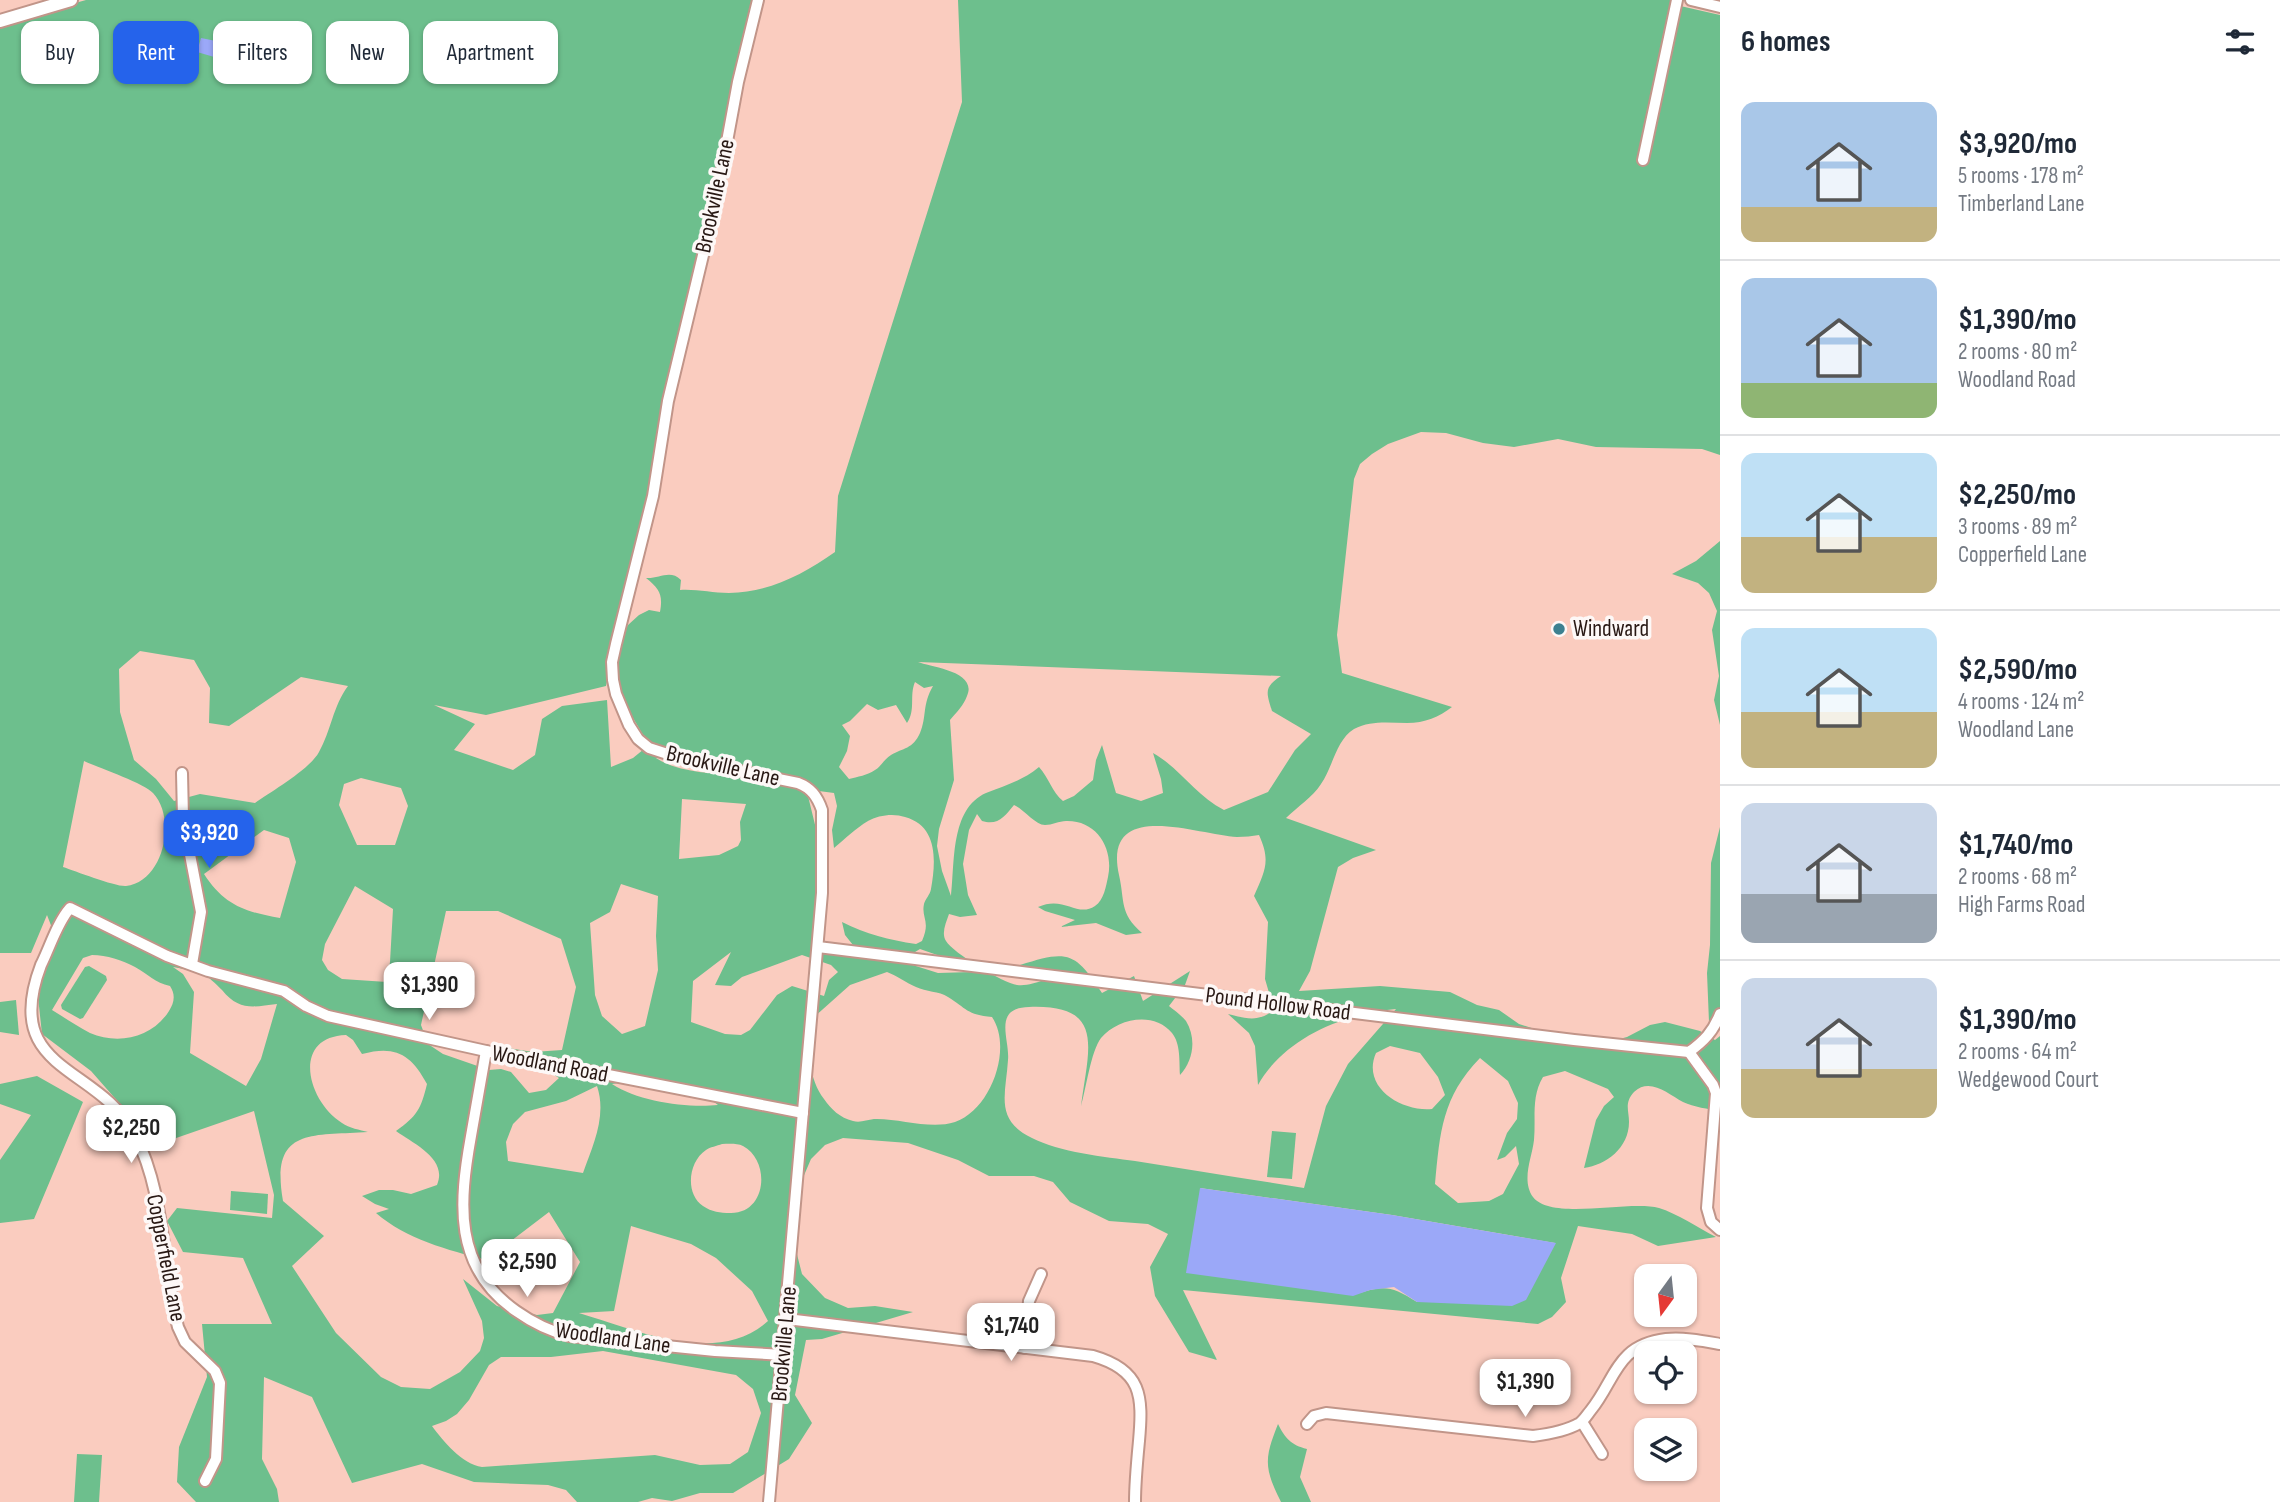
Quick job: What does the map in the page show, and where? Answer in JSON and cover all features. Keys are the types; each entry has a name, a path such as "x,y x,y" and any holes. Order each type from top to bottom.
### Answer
{"main road":[{"path":"0,20 71,0"}],"street":[{"name":"Brookville Lane","path":"758,0 738,82 716,201 668,401 653,496 612,662 616,694 629,725 649,748 686,760 807,786 817,797 822,810 824,838 818,947 769,1502"},
{"path":"1643,160 1677,0"},
{"path":"1691,0 1720,7"},
{"path":"182,773 183,818 201,912 192,964"},
{"name":"Woodland Road","path":"70,908 167,956 284,990 306,1006 328,1016 486,1051 803,1113"},
{"name":"Copperfield Lane","path":"70,908 32,986 29,1003 30,1024 33,1036 51,1062 94,1089 113,1105 134,1133 148,1164 178,1327 185,1342 215,1371 220,1383 216,1460 205,1481"},
{"name":"Pound Hollow Road","path":"818,947 1560,1039 1689,1052"},
{"path":"1720,1014 1704,1041 1689,1052 1716,1093 1707,1208 1711,1222 1720,1230"},
{"name":"Woodland Lane","path":"486,1051 464,1176 462,1211 471,1255 484,1280 500,1297 533,1322 569,1336 784,1355"},
{"path":"1025,1348 1029,1301 1041,1274"},
{"path":"787,1319 1093,1356 1109,1361 1129,1376 1140,1394 1142,1409 1135,1502"},
{"path":"1307,1424 1314,1416 1326,1413 1533,1436 1554,1433 1582,1422 1596,1404 1615,1369 1638,1348 1665,1339 1720,1344"},
{"path":"1582,1422 1602,1454"}],"green space":[{"path":"86,0 755,0 606,686 486,715 434,705 475,724 454,750 513,770 535,755 542,719 562,706 607,700 611,767 633,758 649,745 620,696 617,681 620,639 628,625 649,610 660,612 659,593 646,578 673,575 681,580 680,590 744,592 785,581 835,552 838,496 962,102 958,0 1677,0 1676,5 1720,15 1720,455 1702,449 1596,447 1558,439 1514,447 1483,443 1446,433 1421,432 1388,444 1360,464 1354,479 1337,635 1342,673 1452,707 1426,721 1374,723 1354,729 1343,740 1318,789 1286,818 1376,850 1338,867 1310,971 1299,991 1380,986 1450,992 1477,1005 1499,1010 1519,1024 1590,1047 1627,1037 1650,1025 1665,1022 1700,1031 1715,1040 1720,1036 1720,1111 1687,1104 1653,1086 1640,1088 1629,1100 1628,1131 1621,1147 1608,1159 1584,1168 1596,1120 1604,1106 1614,1097 1608,1089 1565,1071 1543,1077 1535,1100 1534,1140 1528,1169 1530,1190 1533,1197 1542,1204 1573,1209 1629,1206 1659,1208 1716,1237 1658,1246 1632,1234 1578,1226 1561,1278 1566,1302 1552,1317 1538,1324 1183,1290 1217,1360 1189,1352 1155,1296 1150,1267 1168,1234 1148,1224 1109,1221 1070,1202 1053,1182 1034,1176 989,1176 958,1160 908,1143 843,1138 825,1145 811,1159 787,1215 802,1274 825,1298 848,1308 875,1306 913,1312 822,1339 806,1340 795,1395 812,1423 789,1459 733,1493 700,1493 672,1501 652,1498 638,1502 577,1502 566,1490 548,1485 474,1482 422,1464 352,1483 312,1397 264,1377 262,1459 277,1489 279,1502 196,1502 177,1482 179,1447 207,1377 202,1324 272,1324 243,1258 183,1252 167,1221 177,1208 272,1218 274,1195 254,1111 156,1145 91,1071 42,1034 38,997 52,928 47,915 31,953 0,953 0,24","holes":["140,651 194,660 210,688 209,723 229,726 301,677 348,686 314,759 255,803 200,794 174,801 156,779 134,760 120,712 119,669","918,662 1281,676 1268,690 1272,711 1311,734 1295,750 1268,792 1224,810 1153,753 1163,793 1141,801 1116,793 1102,745 1093,780 1074,796 1063,801 1039,767 1020,779 986,793 966,811 956,838 951,896 937,846 939,829 954,780 950,720 964,703 969,688 966,681 959,676","915,682 924,688 933,686 927,699 920,733 914,742 889,757 872,772 849,779 839,767 847,751 850,736 842,725 867,704 878,710 896,705 907,723 911,713","689,756 737,774 705,773 674,766 656,758","84,761 131,780 153,793 160,804 165,832 158,861 150,873 139,882 121,886 63,867","361,778 401,788 408,806 395,845 357,845 339,805 344,784","796,788 834,793 837,806 832,830 834,848 876,817 901,816 924,828 934,856 933,878 924,904 926,929 922,941 916,944 887,938 842,922 845,935 853,945 836,955 813,947 818,837 808,796","682,799 746,804 740,822 741,840 738,846 719,855 679,859","1014,805 1041,824 1077,822 1086,825 1101,838 1106,847 1109,867 1101,900 1095,906 1082,910 1055,903 1038,907 1075,920 1060,927 1096,923 1126,935 1142,933 1126,913 1123,900 1118,851 1125,836 1139,828 1157,826 1237,837 1259,835 1266,859 1254,896 1268,922 1265,979 1274,1010 1252,1018 1228,1014 1249,1033 1255,1046 1258,1085 1269,1068 1283,1054 1318,1031 1357,1016 1396,1009 1348,1064 1326,1106 1304,1188 1069,1150 1032,1138 1012,1123 1005,1105 1008,1060 1005,1026 1010,1013 1018,1009 1054,1008 1071,1013 1082,1022 1087,1034 1088,1049 1081,1106 1097,1044 1108,1031 1136,1020 1156,1022 1164,1026 1175,1037 1180,1075 1191,1057 1192,1035 1186,1021 1169,1006 1185,985 1190,971 1143,1001 1134,976 1102,993 1077,962 1059,956 1020,965 1044,980 1017,985 979,967 950,946 944,931 949,914 960,917 977,915 968,895 963,864 969,830 977,814 982,821 992,822","264,830 289,838 296,862 280,918 246,910 228,900 204,874","621,884 658,896 658,970 645,1026 622,1034 602,1016 595,995 590,923 610,912","355,886 393,909 387,982 342,979 328,970 322,960 325,944","446,911 498,911 561,939 576,987 562,1050 533,1052 501,1047 559,1078 546,1090 529,1093 511,1072 489,1070 443,1054 428,1044 421,1025","920,949 972,972 938,973 900,961","731,952 715,985 731,986 742,977 802,955 831,965 838,972 829,980 824,996 792,986 777,995 750,1030 741,1035 725,1034 691,1022 693,981","92,955 130,964 156,981 170,986 174,996 169,1011 162,1020 153,1028 134,1037 101,1037 52,1010 83,958","173,967 204,974 228,997 241,1004 277,1004 261,1059 246,1086 190,1053 194,992 183,974","887,972 920,989 944,995 972,1013 992,1017 998,1030 999,1061 995,1077 979,1105 955,1122 935,1125 884,1119 856,1122 840,1115 819,1091 812,1074 804,1026 850,985","346,1035 353,1040 362,1054 374,1051 401,1054 415,1065 427,1084 417,1111 396,1131 434,1160 438,1167 437,1185 411,1194 379,1190 362,1196 389,1209 376,1213 414,1237 486,1260 549,1212 580,1262 553,1313 537,1315 497,1306 463,1279 482,1321 484,1338 480,1351 460,1372 430,1389 401,1387 381,1377 336,1333 292,1266 324,1236 283,1201 281,1177 283,1160 289,1148 299,1140 313,1136 368,1132 345,1125 330,1113 313,1086 311,1058 317,1046 329,1038","1390,1046 1420,1053 1438,1077 1445,1095 1432,1109 1408,1106 1387,1095 1374,1077 1376,1053","1480,1058 1508,1081 1518,1103 1517,1119 1507,1133 1497,1160 1505,1157 1516,1146 1519,1164 1503,1194 1489,1201 1458,1203 1435,1184 1441,1132 1450,1101 1467,1072","650,1078 698,1090 718,1105 692,1106 636,1095 612,1084","597,1086 600,1119 583,1173 508,1161 506,1142 513,1124 525,1112 566,1101","722,1144 743,1146 752,1153 758,1163 761,1174 758,1196 752,1205 742,1211 713,1211 697,1201 693,1194 691,1178 695,1162 706,1150","1200,1188 1392,1215 1555,1243 1417,1302 1400,1292 1386,1288 1353,1295","631,1226 691,1244 716,1258 752,1291 768,1321 748,1335 725,1342 701,1343 650,1335 579,1313 614,1311","603,1351 736,1375 753,1389 761,1413 748,1452 730,1464 700,1465 655,1455 482,1467 460,1457 432,1426 457,1414 469,1400 489,1365 501,1357 551,1357"]},
{"path":"1720,541 1720,725 1714,700 1719,676 1712,630 1717,611 1709,593 1698,583 1672,574 1696,561"},
{"path":"1720,827 1720,1011 1709,1022 1707,973 1711,863"},
{"path":"89,966 106,976 107,980 80,1019 62,1009 61,1005 85,967"},
{"path":"16,1000 19,1035 0,1032 0,1002"},
{"path":"37,1076 83,1102 34,1219 0,1223 0,1160 31,1115 0,1104 0,1084"},
{"path":"1272,1131 1296,1133 1292,1179 1267,1177"},
{"path":"231,1191 268,1194 267,1214 230,1210"},
{"path":"1278,1424 1289,1440 1307,1449 1300,1477 1311,1502 1281,1502 1275,1490 1269,1472 1268,1455"},
{"path":"77,1454 102,1455 99,1502 74,1502"}],"water":[{"path":"201,38 213,40 213,57 199,53"},
{"path":"1200,1188 1392,1215 1556,1243 1526,1300 1512,1306 1417,1302 1394,1287 1370,1290 1353,1296 1186,1273"}],"place":[{"name":"Windward","path":"1559,629"}]}
